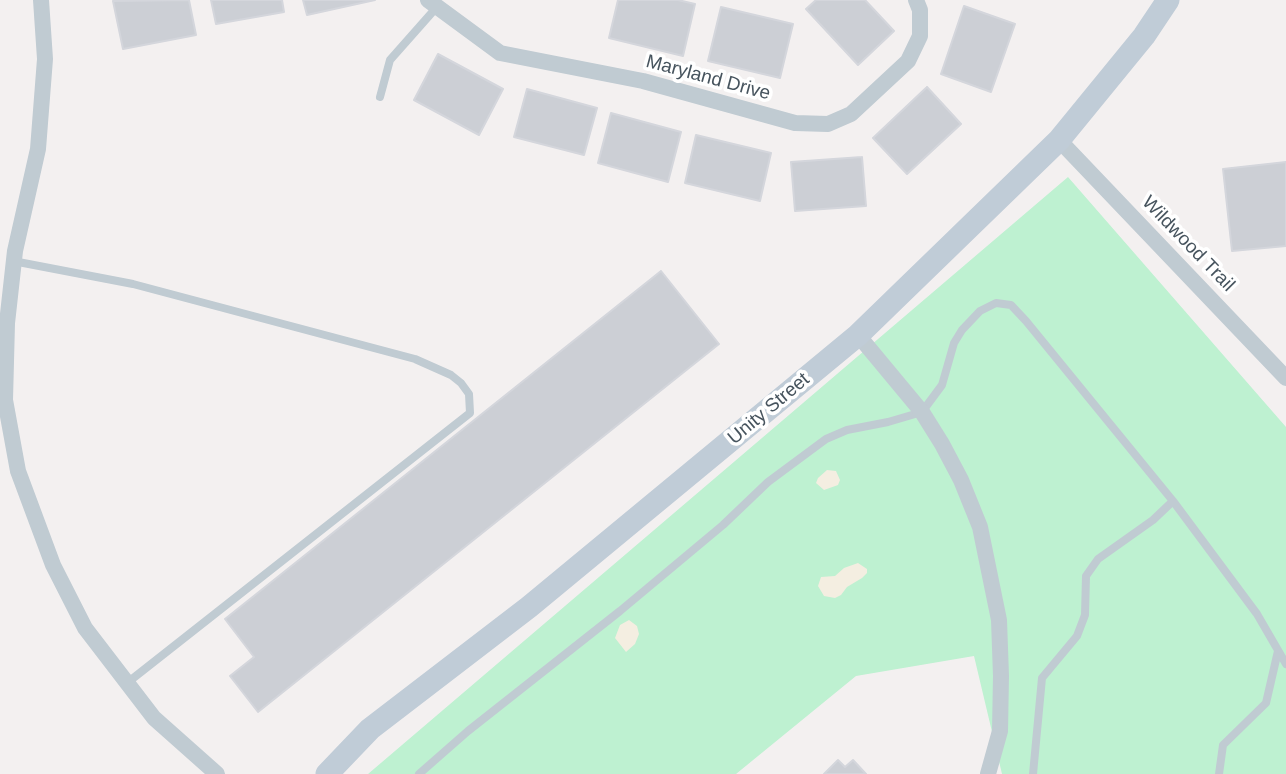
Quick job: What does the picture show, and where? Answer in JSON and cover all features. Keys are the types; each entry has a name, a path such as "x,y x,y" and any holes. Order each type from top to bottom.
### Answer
{"street":[{"path":"41,0 45,59 38,149 9,253 5,400 18,471 58,576 85,628 154,718 216,774"},
{"name":"Maryland Drive","path":"432,4 500,53 643,81 795,123 828,124 851,114 908,61 920,36 920,10 916,0"},
{"name":"Unity Street","path":"327,774 370,729 529,607 858,335 1059,140 1144,36 1168,0"},
{"name":"Wildwood Trail","path":"1059,140 1286,378"},
{"path":"858,335 922,412 961,480 980,527 999,620 1000,730 988,774"}],"lane":[{"path":"380,97 390,60 432,4"},
{"path":"9,253 415,359 451,375 469,394 470,413 127,683"},
{"path":"419,774 467,731 620,611 723,525 768,482 826,439 847,430 922,412 942,385 954,343 969,320 988,305 1003,303 1011,305 1172,501 1257,614 1286,664"},
{"path":"1033,774 1042,678 1077,636 1085,615 1086,576 1098,559 1153,520 1172,501"},
{"path":"1219,774 1223,745 1266,703 1278,650"}],"green space":[{"path":"1068,177 1286,427 1286,774 1002,774 974,656 856,676 736,774 368,774"}],"sand":[{"path":"827,470 836,471 840,480 838,485 824,490 816,483"},
{"path":"858,563 867,569 862,578 835,598 824,596 818,586 821,577 835,576 844,568"},
{"path":"629,620 637,626 639,634 635,644 626,652 615,638 620,625"}],"building":[{"path":"189,0 196,35 123,49 113,1"},
{"path":"211,0 282,0 284,12 216,24"},
{"path":"303,0 375,0 307,15"},
{"path":"618,0 678,0 695,4 683,56 609,38"},
{"path":"816,0 865,0 894,31 858,65 806,9"},
{"path":"964,6 1015,24 991,92 941,74"},
{"path":"721,7 793,24 780,78 708,61"},
{"path":"438,54 503,89 479,135 414,100"},
{"path":"927,87 961,124 907,174 873,138"},
{"path":"527,89 597,108 584,155 514,137"},
{"path":"611,113 681,132 668,182 598,163"},
{"path":"696,135 771,153 760,201 685,183"},
{"path":"862,157 866,206 795,211 791,162"},
{"path":"1286,162 1286,246 1232,251 1223,169"},
{"path":"661,271 719,344 258,712 230,676 254,657 225,619"},
{"path":"838,760 845,767 853,760 866,774 824,774"}]}
